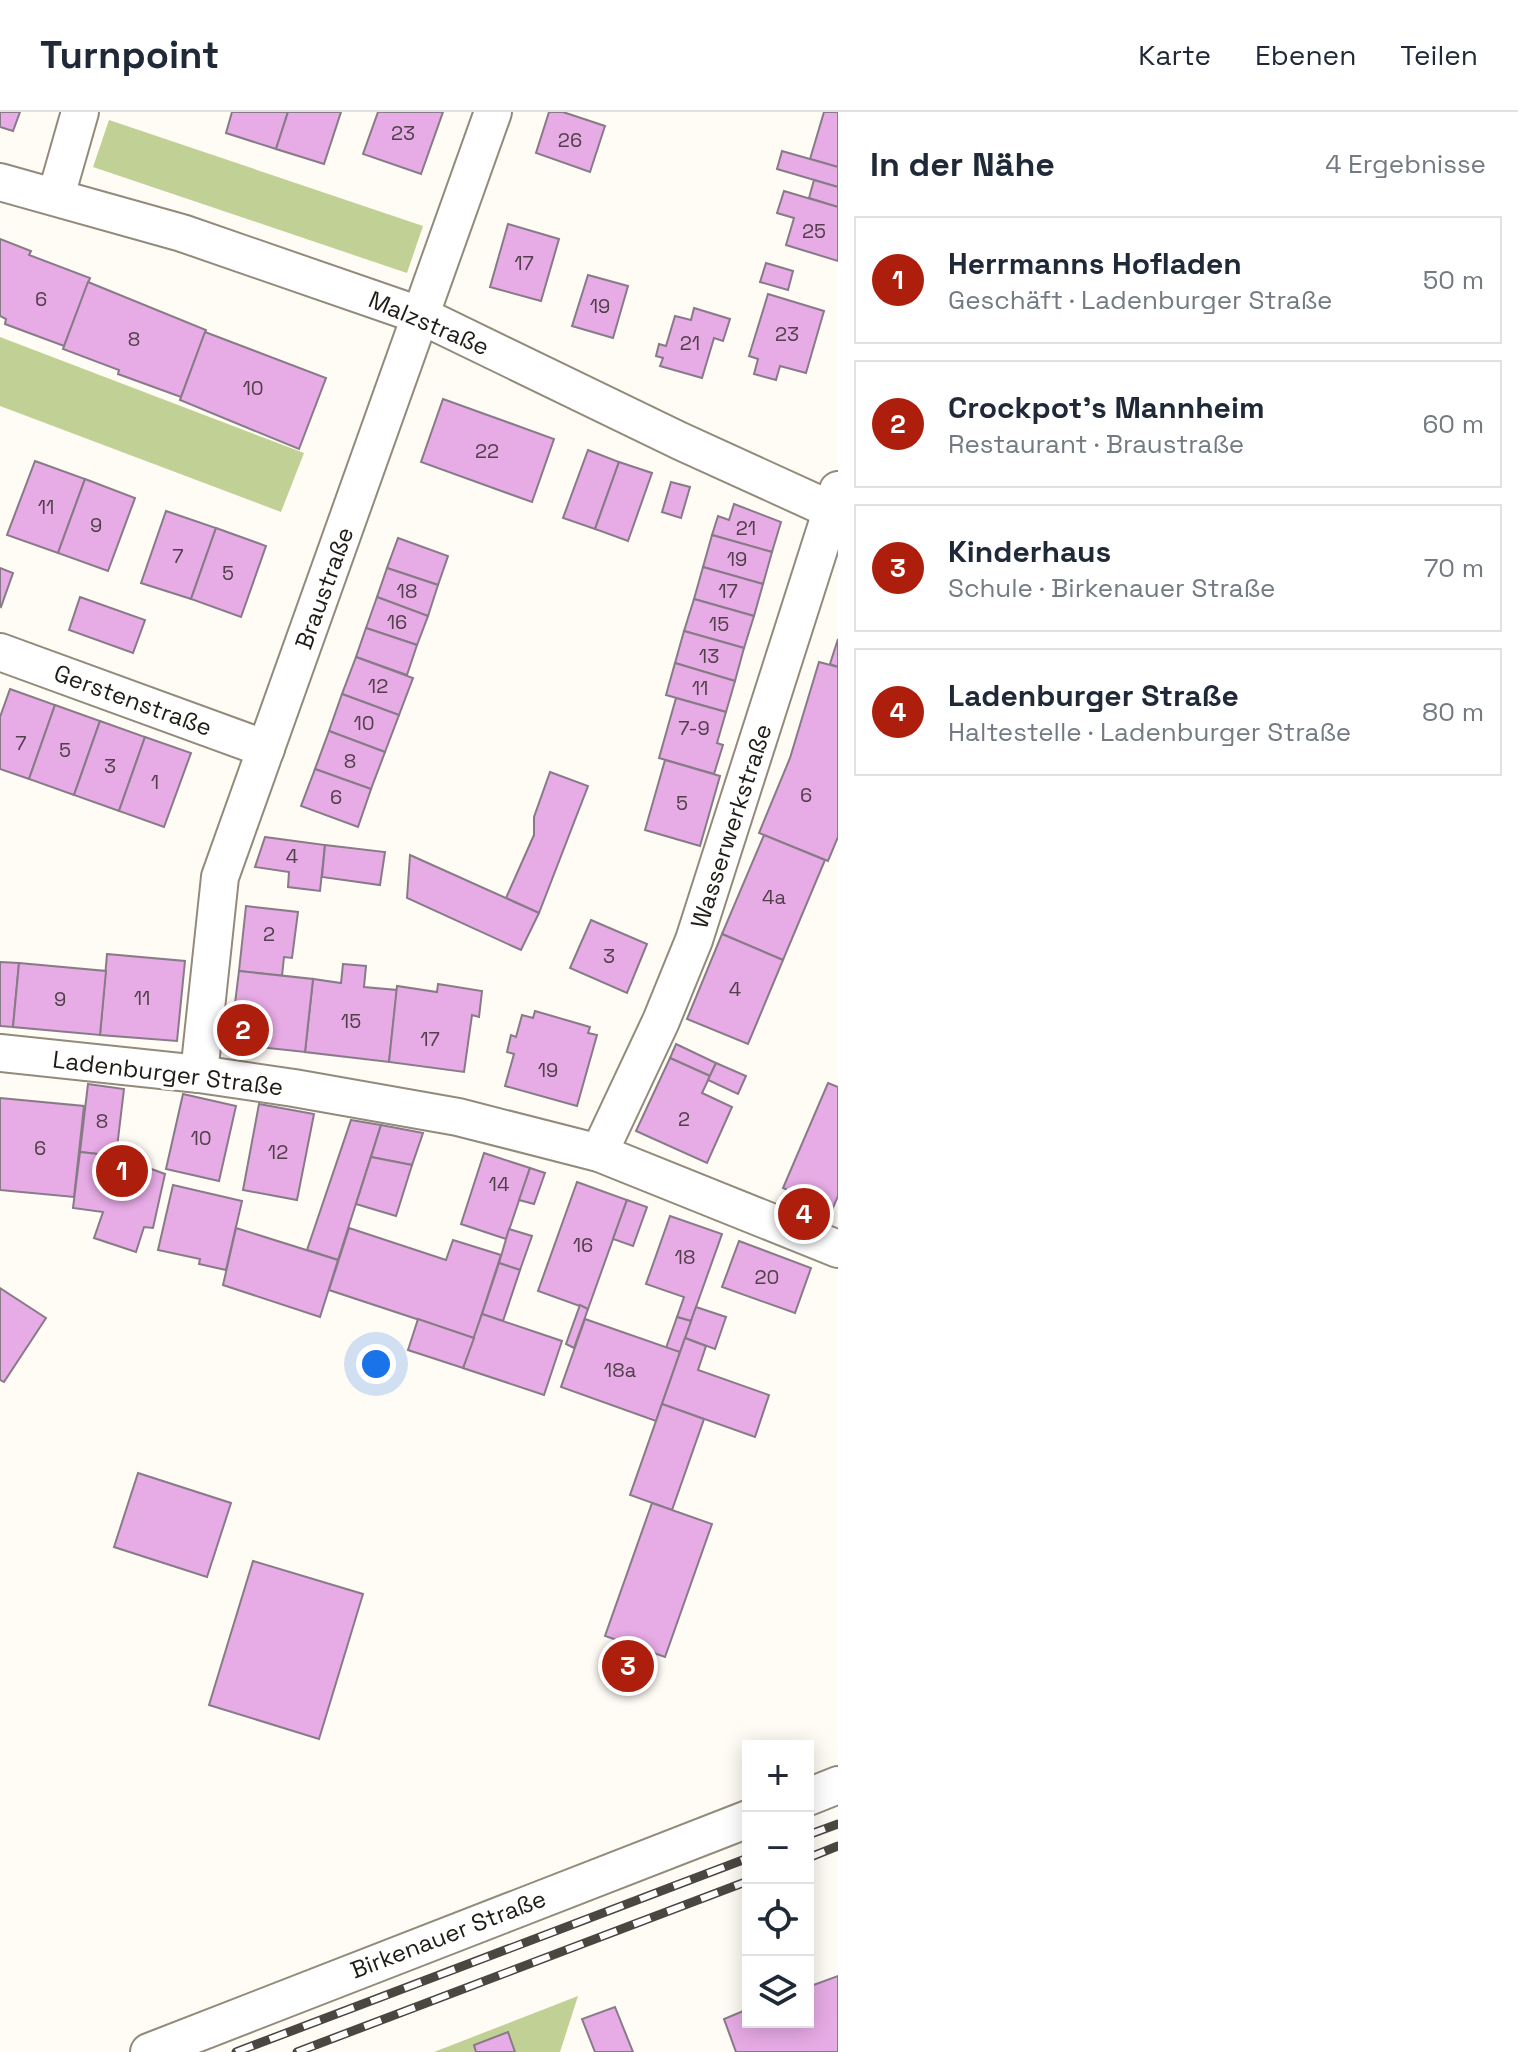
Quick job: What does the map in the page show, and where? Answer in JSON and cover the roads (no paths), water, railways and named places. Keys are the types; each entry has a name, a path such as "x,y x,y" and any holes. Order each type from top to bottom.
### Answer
{"street":[{"path":"56,196 80,112"},
{"name":"Braustraße","path":"199,1074 220,877 493,112"},
{"name":"Malzstraße","path":"0,182 56,196 295,270 422,316 680,441 836,504"},
{"name":"Wasserwerkstraße","path":"599,1153 661,1021 694,940 836,504"},
{"name":"Gerstenstraße","path":"0,652 266,749"},
{"name":"Ladenburger Straße","path":"0,1053 199,1074 458,1117 599,1153 838,1249"},
{"path":"814,1795 838,1785"},
{"name":"Birkenauer Straße","path":"149,2052 742,1821"}],"railway":[{"path":"814,1833 838,1824"},
{"path":"814,1856 838,1846"},
{"path":"236,2052 742,1860"},
{"path":"297,2052 742,1883"}],"place":[{"name":"Crockpot's Mannheim","path":"243,1030"},
{"name":"Herrmanns Hofladen","path":"122,1171"},
{"name":"Ladenburger Straße","path":"804,1214"},
{"name":"Kinderhaus","path":"628,1666"}]}
